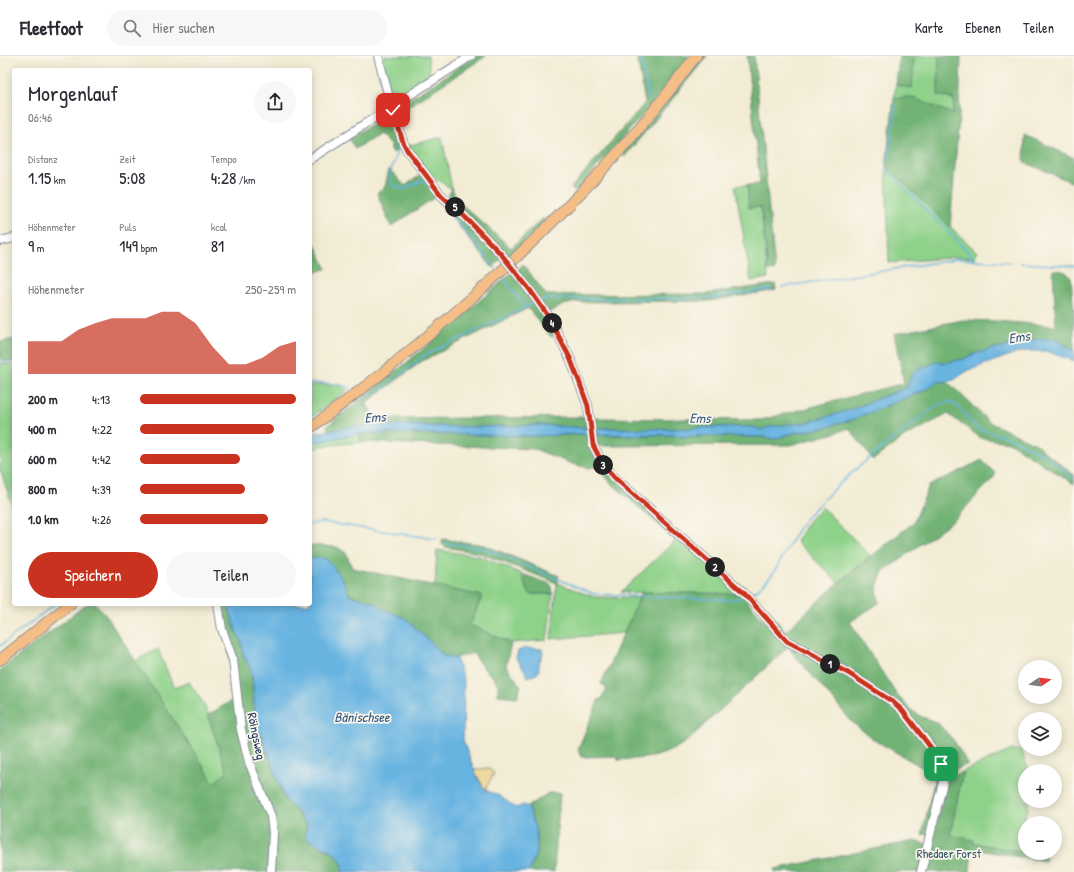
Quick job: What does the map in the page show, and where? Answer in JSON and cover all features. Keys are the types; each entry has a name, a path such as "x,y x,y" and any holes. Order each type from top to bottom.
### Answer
{"main road":[{"path":"312,427 434,332 474,297 563,213 608,164 654,110 696,56"},
{"path":"0,660 68,606"}],"street":[{"path":"378,56 392,108 407,150 441,195 501,254 548,316 570,358 588,406 591,425 591,438 596,452 604,466 616,479 743,592 787,641 848,673 893,702 902,710 938,757 943,782 921,872"},
{"path":"312,158 392,108 471,56"},
{"path":"0,241 12,238"},
{"name":"Röingsweg","path":"218,606 222,629 233,660 241,730 249,762 271,816 273,833 271,872"}],"green space":[{"path":"380,56 428,56 430,77 396,101 391,98"},
{"path":"476,56 486,56 397,114 396,108"},
{"path":"637,56 689,56 646,111 575,192 571,188 645,103"},
{"path":"703,56 707,56 624,157 623,153"},
{"path":"747,56 754,56 775,270 768,271 761,207 749,208 747,185 760,184"},
{"path":"899,56 914,56 912,88 896,85"},
{"path":"914,56 939,56 938,95 954,99 953,115 911,97 894,98 896,85 912,87"},
{"path":"939,56 961,56 959,117 950,227 886,166 894,98 911,97 953,114 954,99 938,95"},
{"path":"388,114 392,115 402,147 392,153 390,145 379,134 355,149 349,138"},
{"path":"1025,135 1074,158 1074,183 1024,162"},
{"path":"442,137 452,189 430,175 407,146"},
{"path":"886,166 977,252 975,258 957,257 889,263"},
{"path":"389,169 405,186 422,174 436,193 435,197 391,227 377,193 385,187"},
{"path":"747,185 749,208 761,207 768,278 751,281 735,186"},
{"path":"452,189 459,202 511,248 543,218 546,221 508,258 447,197"},
{"path":"442,199 501,259 492,267 438,200"},
{"path":"312,238 327,269 312,273"},
{"path":"523,264 546,295 706,294 775,284 776,290 708,301 577,302 563,305 552,311 547,311 518,270"},
{"path":"1053,270 1066,272 1071,278 1074,315 1073,350 1056,339 1013,344 1003,348 997,348 974,354 964,359 948,362 944,365 937,364 922,368 912,375 908,387 850,410 809,422 762,430 753,427 674,429 596,428 596,418 761,420 904,383 894,334 963,320 1056,326"},
{"path":"511,273 540,310 555,334 551,337 528,308 422,361 366,403 375,419 584,417 586,428 541,425 478,427 392,425 357,426 328,431 327,426 466,313"},
{"path":"12,339 12,362 0,359 0,342"},
{"path":"0,363 12,365 12,505 0,469"},
{"path":"938,381 947,381 989,422 1038,445 1074,475 1074,484 1009,442 981,438 948,414 904,437 873,460 849,428 790,445 597,446 596,435 766,437 776,439 789,434 832,426 836,423 842,423 854,419 925,390"},
{"path":"312,385 339,385 347,391 312,417"},
{"path":"359,434 362,442 321,446 312,450 312,443"},
{"path":"359,434 533,436 588,434 589,446 597,460 597,466 588,468 569,463 535,449 362,442"},
{"path":"982,460 995,473 995,476 955,519 883,572 877,586 879,603 850,622 896,694 911,710 922,717 937,722 954,741 968,764 952,771 945,769 943,763 932,773 873,739 853,723 790,650 797,644 786,636 751,597 754,596 786,631 838,583 914,522 929,486"},
{"path":"604,469 678,538 675,540 611,483 600,470"},
{"path":"822,507 871,556 838,583 796,541 809,520"},
{"path":"678,538 741,594 621,592"},
{"path":"442,539 484,545 559,576 557,583 480,553 445,547 442,544"},
{"path":"312,545 337,547 346,553 352,568 482,596 470,625 511,643 506,666 521,686 517,697 498,695 498,685 473,653 456,658 444,656 405,618 382,609 375,603 349,595 335,569 314,558 312,558"},
{"path":"437,550 479,556 522,574 530,594 553,594 547,640 511,643 470,625 482,596 435,587"},
{"path":"522,574 550,584 553,594 530,594"},
{"path":"557,583 594,597 640,598 624,633 551,639"},
{"path":"642,592 741,594 788,647 686,742 677,748 661,755 637,759 618,760 617,756 582,757 578,749 599,699 601,700 607,687 601,684"},
{"path":"84,606 98,606 107,617 214,783 227,772 208,715 236,698 239,730 269,817 270,833 268,872 0,872 0,670"},
{"path":"220,606 229,606 236,631 241,640 244,657 249,665 252,676 256,728 262,736 285,800 307,824 314,843 329,850 338,857 343,866 342,872 273,872 275,833 251,761"},
{"path":"158,649 174,688 189,682 204,704 227,772 214,783 135,661"},
{"path":"1012,750 1018,750 1018,756 1023,756 1027,764 1018,764 1018,808 1028,808 1028,811 1025,813 1025,816 1018,816 1018,852 973,843 950,835 963,771"},
{"name":"Rhedaer Forst","path":"963,771 950,835 973,840 973,843 1018,851 1018,857 972,849 970,872 775,872 775,869 914,841 931,846 947,779"},
{"path":"935,778 941,779 928,834 922,835"},
{"path":"548,793 560,793 554,872 529,872 537,850 536,832 528,807"}],"sand":[{"path":"488,768 494,773 485,790 474,770"}],"water":[{"path":"1037,339 1056,339 1074,351 1074,361 1046,351 1016,353 967,371 954,380 945,382 938,381 925,390 854,419 842,423 836,423 832,426 789,434 776,439 766,437 684,437 674,435 580,434 533,436 374,433 359,434 312,443 312,434 314,433 357,426 392,425 478,427 541,425 586,428 674,429 753,427 762,430 768,427 809,422 850,410 908,387 908,383 914,372 934,363 939,362 944,364 964,359 974,354 997,348 1003,348 1013,344"},
{"name":"Bänischsee","path":"312,558 325,558 343,581 349,595 376,603 382,609 405,618 444,656 456,658 464,681 463,741 478,779 485,790 498,795 516,808 524,805 528,807 536,832 537,850 529,872 342,872 343,865 338,857 329,849 314,843 305,837 307,824 285,800 262,736 256,728 252,676 249,665 244,657 241,640 236,631 229,606 312,606"},
{"path":"526,648 542,649 543,653 539,661 539,672 527,677 525,671 516,658 518,651"}],"waterway":[{"path":"641,56 649,100"},
{"path":"378,71 386,104"},
{"path":"896,103 887,170 973,257 973,259"},
{"path":"389,115 396,140 395,158 390,176 392,184 404,189 423,180 435,194"},
{"path":"440,200 496,269"},
{"path":"782,287 957,259 1010,262"},
{"path":"1020,263 1074,266"},
{"path":"504,279 525,306"},
{"path":"542,300 707,298 772,289"},
{"path":"364,393 370,395 376,394 425,355 532,304"},
{"path":"0,361 12,363"},
{"path":"312,383 340,384 352,390"},
{"path":"750,594 769,579 793,537 807,517 822,501 870,457 939,404 950,402 957,406 978,429 1010,438 1044,455 1074,478"},
{"path":"312,524 322,522 436,539"},
{"path":"445,543 483,548 594,594 732,600 743,597"},
{"path":"0,646 52,606"}],"route":[{"path":"393,110 407,150 441,195 501,254 530,290 548,316 563,342 579,381 588,406 593,445 604,466 616,479 743,592 787,641 848,673 893,702 902,710 938,757 941,764"}],"water label":[{"name":"Ems","path":"1019,337"},
{"name":"Ems","path":"375,417"},
{"name":"Ems","path":"700,418"}]}
